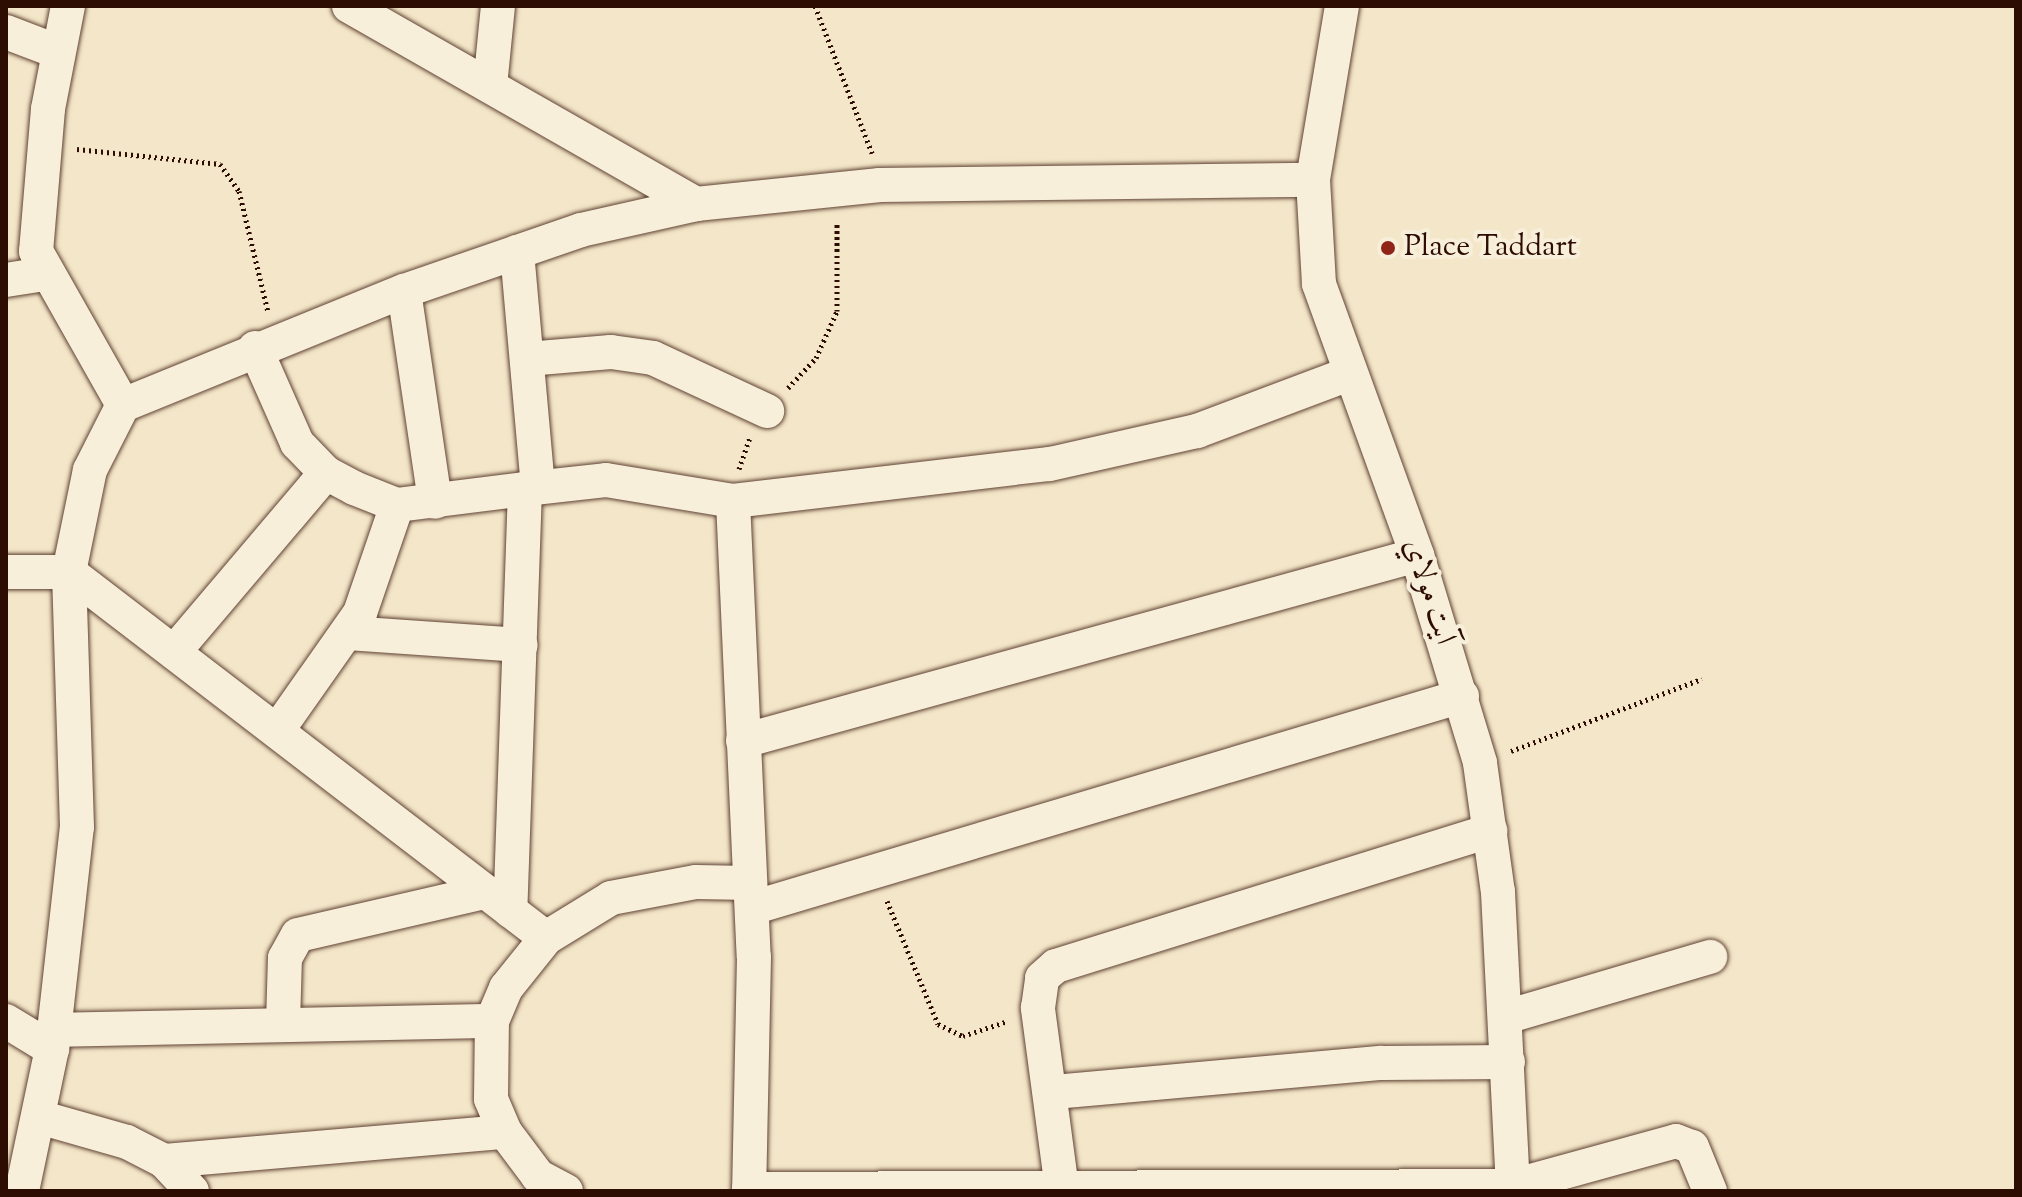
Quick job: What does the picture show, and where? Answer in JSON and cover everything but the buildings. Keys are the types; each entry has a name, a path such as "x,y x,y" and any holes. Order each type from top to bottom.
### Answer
{"street":[{"path":"68,6 56,51 34,238 45,274 123,405"},
{"path":"349,6 696,204"},
{"path":"490,86 498,6"},
{"name":"آيت مولاي","path":"1342,6 1313,180 1319,284 1417,555 1480,763 1490,831 1506,1017 1513,1189"},
{"path":"6,32 56,51"},
{"path":"22,1191 53,1039 80,768 69,572 90,470 123,405 265,344 404,291 517,252 696,204 880,185 1313,180"},
{"path":"497,902 532,488 527,359 517,252"},
{"path":"6,280 45,274"},
{"path":"404,291 435,502"},
{"path":"265,344 280,416 326,473 397,505 606,480 733,501 1115,452 1197,431 1349,374"},
{"path":"527,359 611,352 653,358 767,411"},
{"path":"174,652 326,473"},
{"path":"733,501 751,896 749,1190 1513,1189 1676,1141 1692,1147 1710,1191"},
{"path":"277,731 348,633 397,505"},
{"path":"743,741 1417,555"},
{"path":"6,572 69,572 546,938"},
{"path":"348,633 521,645"},
{"path":"543,1186 505,1132 491,1099 492,1021 514,975 546,938 611,898 652,887 751,896 875,870 1462,696"},
{"path":"1062,1189 1054,1092 1038,1008 1042,978 1081,955 1490,831"},
{"path":"283,1024 285,958 298,935 497,902"},
{"path":"1506,1017 1710,957"},
{"path":"6,1021 53,1039 283,1024 492,1021"},
{"path":"1054,1092 1382,1063 1508,1062"},
{"path":"39,1117 89,1128 164,1161 192,1191"},
{"path":"164,1161 505,1132"},
{"path":"6,1189 12,1191"}],"path":[{"path":"815,6 880,185"},
{"path":"44,146 220,164 239,191 265,344"},
{"path":"733,501 751,436 767,411 816,358 837,311 835,189"},
{"path":"1480,763 1702,679"},
{"path":"875,870 928,1002 949,1034 980,1033 1038,1008"}],"place":[{"name":"Place Taddart","path":"1388,248"}]}
